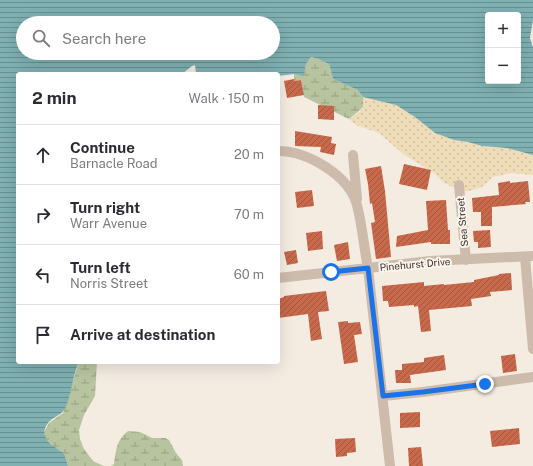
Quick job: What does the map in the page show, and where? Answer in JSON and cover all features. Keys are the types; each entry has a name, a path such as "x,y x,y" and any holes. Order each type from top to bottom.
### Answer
{"street":[{"name":"Pinehurst Drive","path":"280,151 302,154 321,164 350,190 357,204 368,268 430,261 529,256"},
{"path":"353,155 357,204"},
{"name":"Sea Street","path":"459,185 466,260"},
{"path":"529,256 533,349"},
{"path":"280,278 368,268 390,466"},
{"path":"383,396 533,377"}],"green space":[{"path":"311,57 329,64 333,79 359,90 363,97 364,105 349,119 304,97 301,80 294,81 294,74 304,75 306,64"},
{"path":"78,364 97,364 95,396 84,415 79,430 80,439 84,449 93,461 104,466 68,466 64,453 53,446 45,438 44,432 49,423 63,413"},
{"path":"128,431 140,432 152,438 165,438 169,440 176,453 182,460 183,466 111,466 114,464 119,442"}],"sand":[{"path":"363,97 396,105 415,117 435,133 454,140 482,146 507,148 533,155 533,175 511,173 493,177 482,187 469,191 462,191 444,183 434,173 403,154 379,133 356,125 349,119 358,113 362,108"}],"water":[{"path":"0,0 533,0 533,20 530,38 533,47 533,155 507,148 482,146 454,140 435,133 415,117 396,105 363,97 358,90 333,79 329,64 311,57 306,64 304,76 294,74 280,76 280,72 196,72 195,65 184,72 16,72 16,364 78,364 69,399 65,408 48,423 44,433 45,437 51,444 64,453 68,466 0,466"}],"building":[{"path":"294,79 294,81 301,80 304,95 287,98 284,81"},
{"path":"318,105 334,106 334,120 318,119"},
{"path":"295,131 332,137 331,143 336,144 334,155 320,152 321,147 295,146"},
{"path":"404,164 431,170 427,190 399,184"},
{"path":"381,166 385,191 391,257 376,259 371,223 375,222 372,203 370,204 365,169"},
{"path":"510,181 510,183 528,181 530,202 525,202 526,204 492,207 492,226 481,226 481,212 473,212 472,198 499,195 498,183"},
{"path":"312,190 314,206 297,208 295,192"},
{"path":"446,200 448,230 450,230 450,244 431,244 431,242 396,247 397,236 428,230 426,201"},
{"path":"490,230 491,247 478,248 478,242 474,242 473,231"},
{"path":"322,231 323,249 308,251 306,233"},
{"path":"348,242 350,259 337,261 334,245"},
{"path":"296,250 298,263 287,265 284,252"},
{"path":"511,273 512,290 490,292 491,296 471,299 472,306 429,310 431,331 421,332 418,306 389,307 388,301 383,301 382,286 424,282 424,286 474,282 474,280 499,274"},
{"path":"326,291 329,311 318,312 322,339 311,341 308,314 280,318 280,298 284,296"},
{"path":"348,321 348,323 360,322 362,334 354,335 358,362 344,364 338,322"},
{"path":"515,354 517,371 503,373 501,356"},
{"path":"444,355 446,370 410,375 411,383 396,383 395,370 402,370 402,364 424,362 424,358"},
{"path":"420,412 420,427 400,428 400,413"},
{"path":"519,428 520,444 492,447 490,431"},
{"path":"355,438 356,452 347,453 347,456 336,457 335,439"},
{"path":"421,447 423,466 409,466 408,448"}],"route":[{"path":"331,272 368,268 383,396 485,384"}]}
